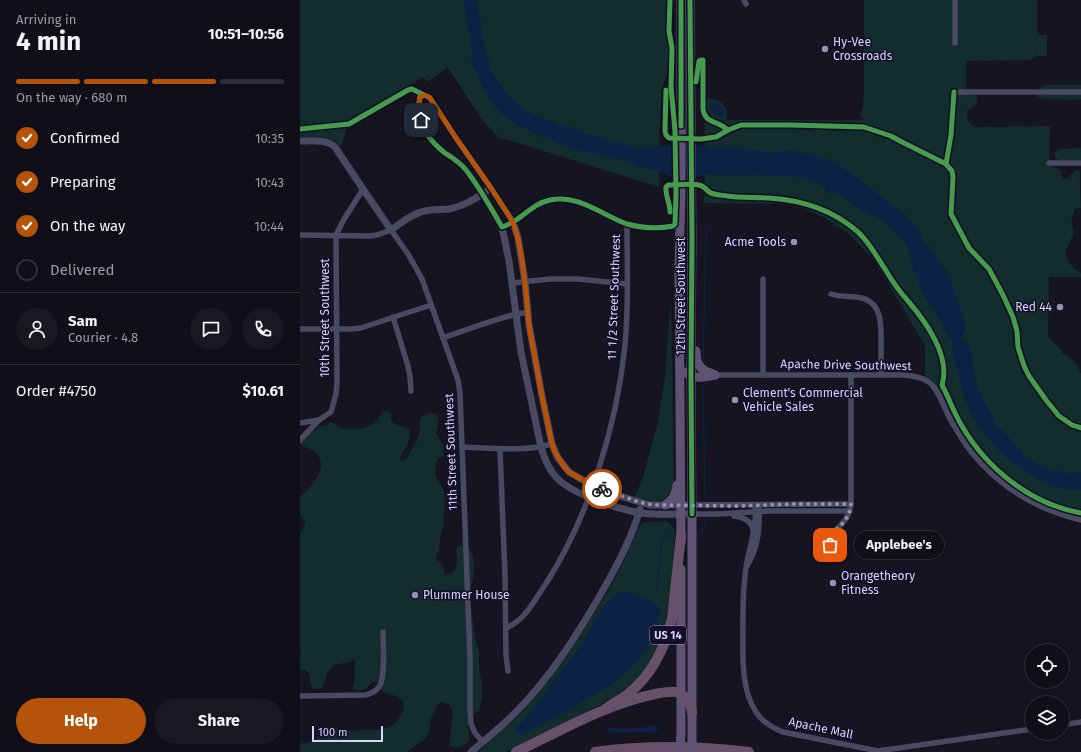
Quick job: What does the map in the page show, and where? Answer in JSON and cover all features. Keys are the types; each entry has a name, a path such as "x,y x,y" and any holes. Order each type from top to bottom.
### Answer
{"highway":[{"name":"US 14","path":"516,752 604,709 629,693 652,668 663,649 672,619 681,535"},
{"path":"604,709 650,695 676,692 686,697 689,701 692,712"},
{"path":"595,752 653,747 699,748 749,752"}],"main road":[{"name":"12th Street Southwest","path":"680,752 681,0"},
{"name":"12th Street Southwest","path":"690,0 692,194 692,752"},
{"path":"692,315 697,363 704,370 715,375"},
{"path":"680,336 685,370 688,374 691,376 704,377 715,375"},
{"path":"691,405 694,400 694,387 696,383 704,377"},
{"path":"665,505 675,496 677,480 681,473"}],"street":[{"path":"744,0 746,4 747,0"},
{"path":"955,0 955,43"},
{"path":"954,92 1081,92"},
{"path":"681,510 665,505 650,505 642,503 592,485 569,472 558,458 552,444 541,389 528,312 518,238 513,222 430,98 424,95 420,97 420,114 424,130 439,148 462,164 483,194 502,227 509,261 521,352 541,447 548,465 556,477 569,487 589,497 620,508 639,512 692,510 757,505 851,504"},
{"name":"11th Street Southwest","path":"300,141 332,144 339,152 362,189 408,254 426,288 460,388 470,657 470,711 471,724 483,742"},
{"path":"1049,163 1081,163"},
{"path":"300,235 377,235 391,230 422,211 455,208 468,203 491,188"},
{"name":"10th Street Southwest","path":"300,440 319,420 331,412 336,394 336,235 343,220 362,189"},
{"path":"502,227 513,222 530,209 544,201 564,199 578,201 627,224 648,228"},
{"name":"11 1/2 Street Southwest","path":"506,628 518,622 522,618 550,576 589,497 602,458 620,384 626,337 627,224"},
{"path":"512,283 550,279 578,279 627,284"},
{"path":"763,279 763,375"},
{"path":"831,294 865,299 877,310 880,320 881,375"},
{"path":"300,329 336,330 361,328 432,305"},
{"path":"443,338 490,321 528,312"},
{"path":"393,317 408,366 411,391"},
{"name":"Apache Drive Southwest","path":"715,375 909,375 923,378 933,385 960,436 971,452 990,472 1010,489 1028,501 1050,511 1081,520"},
{"path":"830,545 832,533 844,522 850,511 851,504 851,375"},
{"path":"300,423 319,420"},
{"path":"462,447 500,449 541,447 552,444"},
{"path":"500,449 505,576 506,655 508,671"},
{"path":"472,752 515,713 533,694 570,645 619,560 642,503"},
{"path":"746,568 747,557 754,531 757,505"},
{"path":"692,510 742,517 751,524 754,531"},
{"path":"718,514 768,511 850,511"},
{"path":"746,568 754,551 760,521 757,512"},
{"name":"Apache Mall","path":"746,568 743,584 745,681 749,697 756,712 770,725 783,732 878,751 1025,730"},
{"path":"300,696 365,695 374,692 379,687 383,676 383,632"},
{"path":"1069,724 1081,722"}],"green space":[{"path":"300,0 667,0 669,68 662,88 659,136 659,187 498,137 481,118 448,68 427,82 423,77 348,123 341,147 327,138 300,138"},
{"path":"864,0 1037,0 1037,35 1047,35 1047,56 1037,56 1037,51 1036,57 1031,60 966,61 966,94 973,94 977,97 977,103 968,109 967,117 969,122 975,127 1050,126 1049,165 1060,171 1062,179 1066,179 1076,170 1079,170 1081,208 1075,209 1072,218 1073,234 1066,254 1070,264 1081,273 1081,277 1049,277 1048,337 1063,354 1068,356 1076,363 1081,374 1081,519 1049,511 1009,488 971,452 940,395 925,380 925,346 875,261 849,234 823,217 793,204 704,203 705,97 721,102 727,109 727,120 865,119 861,116 864,93"},
{"path":"1045,85 1081,85 1081,99 1072,100 1039,98 1036,94 1039,89"},
{"path":"1081,148 1081,160 1056,159 1054,152 1057,150"},
{"path":"671,297 674,485 664,500 651,501 635,497 643,477 658,422 665,376"},
{"path":"383,412 388,412 391,415 393,422 398,426 410,430 408,442 400,458 402,461 407,458 416,442 420,432 419,423 422,416 430,413 436,414 439,420 436,433 442,444 443,456 438,459 435,467 435,475 444,490 445,500 443,527 440,537 439,551 436,556 437,561 443,566 445,574 451,574 456,569 456,549 460,545 467,545 473,556 473,580 469,592 475,638 479,652 479,668 482,684 480,708 475,714 468,717 469,741 458,747 450,746 453,712 449,704 440,702 436,707 430,721 430,730 424,740 407,752 300,752 300,743 307,743 315,740 326,729 334,728 354,731 367,729 379,730 390,727 399,718 404,710 403,701 381,689 384,682 372,682 367,688 358,692 352,689 355,681 355,659 350,662 334,665 329,670 323,686 320,689 314,689 310,683 310,675 306,670 300,670 300,532 304,527 305,521 300,514 300,497 313,483 320,472 321,466 317,454 300,444 300,437 311,431 315,431 320,426 326,426 330,422 335,423 341,428 345,429 364,428 377,420"},
{"path":"666,521 672,525 675,532 670,606 658,648 645,669 632,684 614,697 506,752 478,752 518,716 537,694 571,649 617,575 642,523"}],"water":[{"path":"463,0 477,0 486,57 489,59 490,69 506,92 524,110 587,134 636,148 670,145 698,145 706,146 711,150 716,148 741,148 773,153 790,150 821,157 838,165 859,179 899,210 908,218 922,237 921,241 925,243 932,251 946,270 965,322 965,331 959,339 966,342 970,347 979,390 992,415 996,427 1002,430 1022,452 1023,458 1059,472 1081,472 1081,490 1057,488 1031,475 1022,469 1021,466 1012,463 1006,458 979,426 973,417 965,398 952,347 953,341 949,337 919,285 919,279 914,271 909,256 909,250 904,240 879,218 861,210 838,193 826,193 825,187 799,177 757,175 719,176 708,174 702,176 672,177 627,162 571,149 517,125 501,113 493,103 485,92 475,68 473,68 472,59 470,59 470,57 472,57 472,49"},
{"path":"716,103 722,107 724,112 722,117 715,115 712,112 710,105"},
{"path":"626,592 653,602 659,608 660,613 657,627 637,661 614,683 588,699 523,734 515,733 517,727 525,719 580,647 605,604 618,593"},
{"path":"656,726 658,728 657,731 616,733 607,732 606,730 612,728 622,729"}],"waterway":[{"path":"703,363 706,228"},
{"path":"703,386 705,497"},
{"path":"699,534 703,531 705,522"},
{"path":"656,594 662,541 670,534"}],"cycle path":[{"path":"513,222 430,98 427,96 420,97 419,114 424,129 439,148 459,162 466,170 481,191 502,227 513,222 540,204 550,200 561,199 571,200 590,206 627,224 650,228 673,226 675,224 676,194 675,131 671,87 672,48 669,31 670,0"},
{"path":"681,0 681,126"},
{"path":"690,0 692,514"},
{"path":"696,82 699,61 703,60 704,112 709,120 728,130"},
{"path":"300,129 349,124 408,90 412,89 424,95"},
{"path":"666,90 665,131 669,138 701,139 716,137 741,125 864,127 891,136 946,164 952,171 953,177 951,214 969,248 989,269 1003,295 1013,317 1017,331 1018,347 1029,376 1059,416 1072,425 1081,428"},
{"path":"946,164 951,135 954,92"},
{"path":"670,212 666,187 668,185 693,184 702,186 709,192 718,195 781,199 805,204 828,212 848,224 866,240 896,286 929,329 940,351 943,363 944,374 942,385 956,416 972,442 997,470 1028,493 1045,502 1081,513"}],"way so far":[{"path":"602,489 650,505 737,506 851,504 847,518 832,533 830,545"}],"place":[{"name":"Hy-Vee Crossroads","path":"825,49"},
{"name":"Acme Tools","path":"794,242"},
{"name":"Red 44","path":"1060,307"},
{"name":"Clement's Commercial Vehicle Sales","path":"735,400"},
{"name":"Applebee's","path":"830,545"},
{"name":"Orangetheory Fitness","path":"833,583"},
{"name":"Plummer House","path":"415,595"}],"route":[{"path":"421,120 419,102 420,97 424,95 430,98 513,222 522,260 529,325 552,444 558,458 569,472 602,489"}]}
